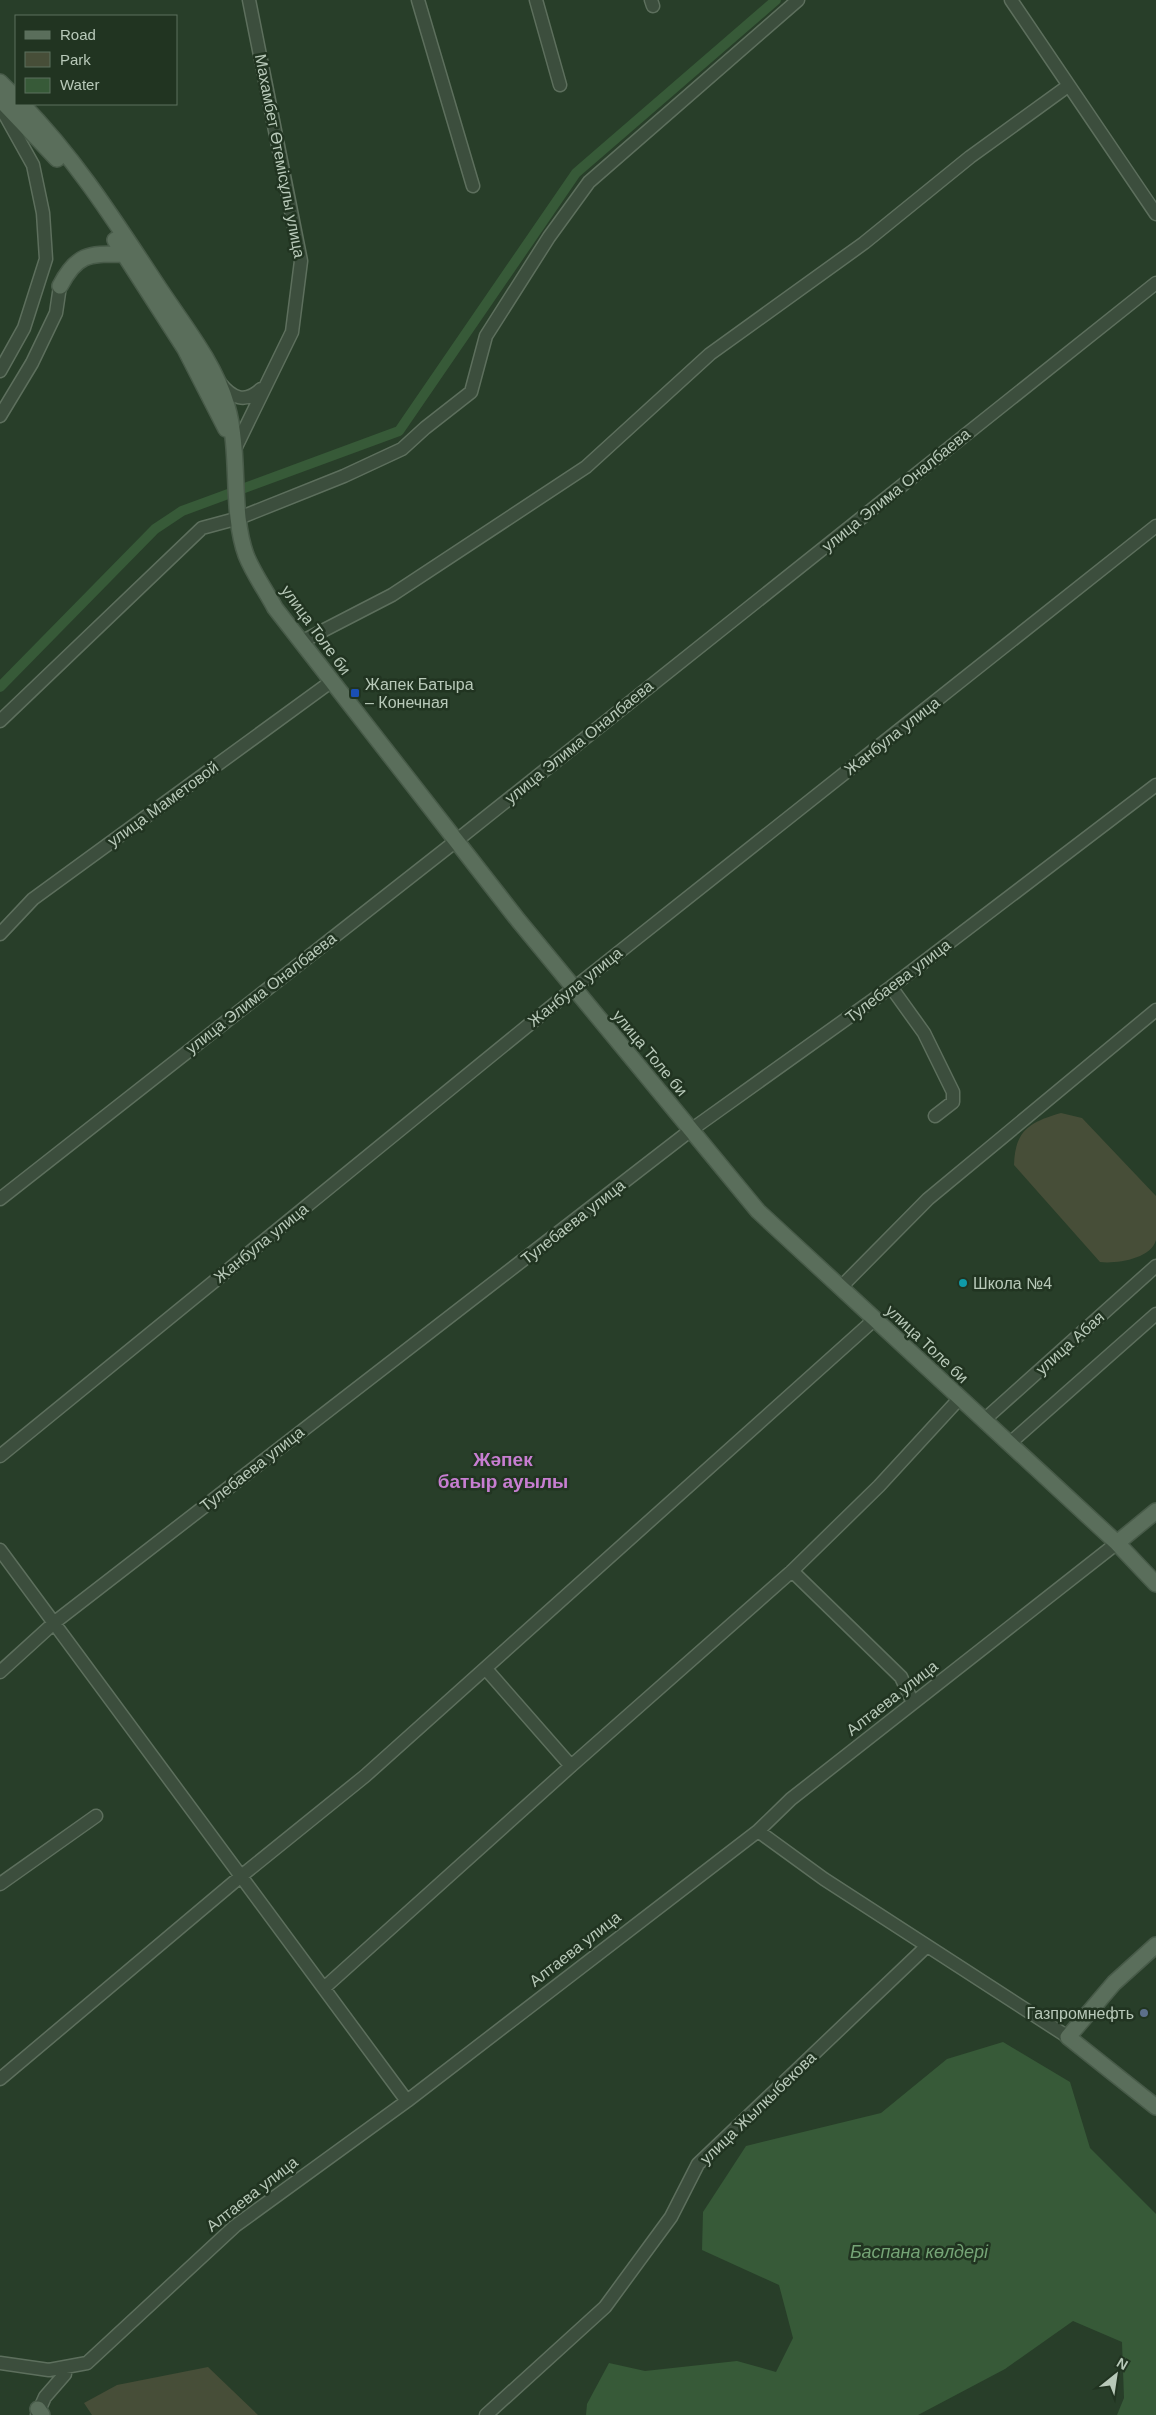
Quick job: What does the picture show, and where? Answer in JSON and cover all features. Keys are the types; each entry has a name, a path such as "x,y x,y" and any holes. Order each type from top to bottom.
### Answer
{"main road":[{"path":"0,82 15,97"},
{"path":"0,98 24,122 80,186 185,349 235,449"},
{"name":"улица Толе би","path":"23,105 87,178 196,344 213,374 227,405 235,449 239,518 246,555 275,608 301,642 456,841 574,988 758,1211 959,1399 1010,1443 1117,1543 1156,1584"},
{"path":"60,286 69,269 82,258 102,254 124,254"},
{"name":"Алтаева улица","path":"1117,1543 1156,1511"},
{"path":"1156,1945 1114,1983 1068,2037 1156,2107"}],"street":[{"name":"Махамбет Өтемісұлы улица","path":"235,449 263,388 292,332 301,261 249,0"},
{"path":"418,0 473,186"},
{"path":"536,0 560,86"},
{"path":"0,721 202,528 239,518 344,476 402,449 425,428 472,392 486,336 549,237 589,182 798,0"},
{"path":"1011,0 1156,214"},
{"path":"301,642 392,594 586,467 710,354 864,243 970,157 1068,86"},
{"path":"0,106 33,165 43,213 46,259 24,328 0,372"},
{"name":"улица Элима Оналбаева","path":"0,1199 456,841 1156,283"},
{"path":"0,416 32,363 56,313 60,286"},
{"path":"213,374 229,393 237,398 249,398 263,388"},
{"name":"Жанбула улица","path":"0,1456 574,988 1156,526"},
{"name":"улица Маметовой","path":"0,934 33,899 332,681"},
{"name":"Тулебаева улица","path":"0,1672 55,1622 691,1130 891,987 1156,784"},
{"path":"891,987 924,1033 939,1059 953,1092 953,1102 935,1116"},
{"path":"841,1287 928,1199 1156,1010"},
{"name":"улица Абая","path":"984,1420 1156,1266"},
{"path":"1010,1443 1156,1314"},
{"path":"0,2079 240,1877 365,1776 875,1319"},
{"path":"324,1988 792,1571 879,1486 959,1399"},
{"name":"Алтаева улица","path":"0,2363 49,2370 87,2363 234,2226 407,2101 758,1831 792,1800 1117,1543"},
{"path":"0,1550 407,2101"},
{"path":"792,1571 901,1677 913,1703"},
{"path":"486,1669 571,1766"},
{"path":"0,1884 96,1816"},
{"path":"758,1831 824,1879 1068,2037"},
{"name":"улица Жылкыбекова","path":"486,2415 605,2307 672,2216 698,2164 926,1946"},
{"path":"39,2413 65,2374 65,2367"}],"green space":[{"path":"1061,1113 1082,1118 1156,1196 1156,1240 1147,1252 1123,1261 1100,1262 1014,1165 1017,1143 1026,1129 1041,1120"},
{"path":"208,2367 258,2415 92,2415 84,2403 117,2385"}],"water":[{"name":"Баспана көлдері","path":"1003,2042 1070,2082 1090,2148 1156,2214 1156,2415 1117,2415 1124,2398 1122,2342 1073,2321 1005,2369 918,2415 586,2415 587,2404 609,2363 645,2371 737,2361 776,2372 793,2338 779,2285 702,2250 703,2212 746,2146 881,2113 947,2059"}],"waterway":[{"path":"0,687 155,529 182,511 399,431 576,173 776,0"}],"place":[{"name":"Жапек Батыра – Конечная","path":"355,693"},
{"name":"Школа №4","path":"963,1283"},
{"name":"Газпромнефть","path":"1144,2013"}],"district":[{"name":"Жәпек батыр ауылы","path":"503,1470"}]}
